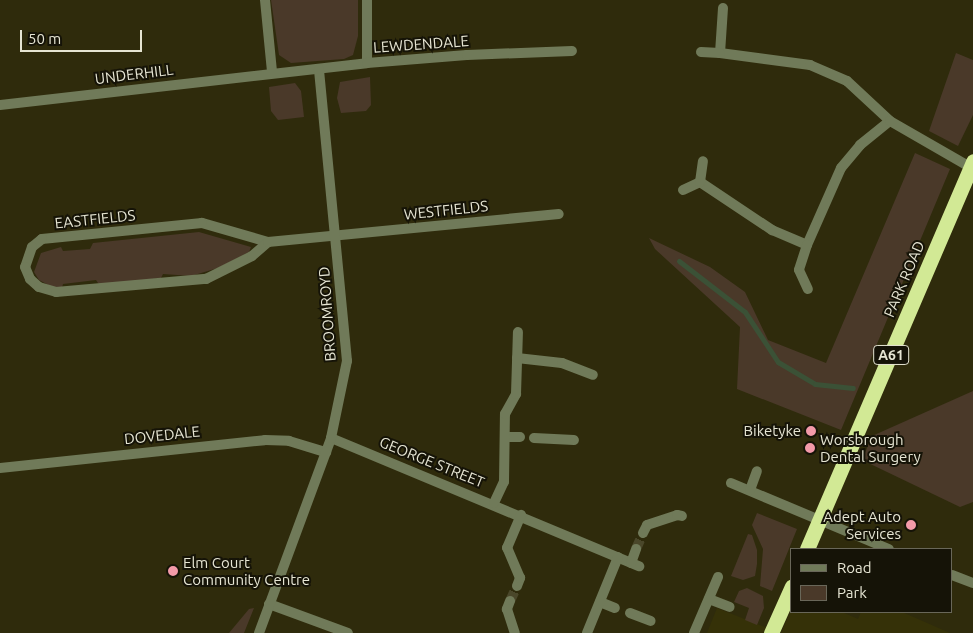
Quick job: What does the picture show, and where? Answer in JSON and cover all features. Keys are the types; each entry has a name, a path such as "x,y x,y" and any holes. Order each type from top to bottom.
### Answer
{"highway":[{"name":"PARK ROAD","path":"807,548 972,164"},
{"path":"772,633 790,591"}],"street":[{"path":"265,0 272,72"},
{"path":"367,0 367,63"},
{"path":"720,53 723,8"},
{"name":"LEWDENDALE","path":"272,72 468,55 572,51"},
{"path":"701,52 810,65 847,80 890,121 972,164"},
{"name":"BROOMROYD","path":"259,633 331,438 347,361 319,68"},
{"name":"UNDERHILL","path":"0,105 272,72"},
{"path":"808,288 799,270 807,245 841,168 860,145 890,121"},
{"path":"700,182 703,161"},
{"path":"700,182 772,230 807,245"},
{"path":"683,190 700,182"},
{"name":"WESTFIELDS","path":"336,236 560,214"},
{"name":"EASTFIELDS","path":"268,242 252,256 206,279 56,292 39,287 30,279 26,267 32,247 42,239 202,223 268,242 336,236"},
{"path":"494,503 504,482 505,414 516,394 518,332"},
{"path":"517,358 562,363 592,375"},
{"path":"505,437 520,437"},
{"name":"GEORGE STREET","path":"331,438 494,503 635,564 636,549"},
{"path":"534,438 574,440"},
{"name":"DOVEDALE","path":"0,468 265,440 289,441 326,452"},
{"path":"750,490 757,471"},
{"path":"731,483 886,548"},
{"path":"517,586 520,578 506,548 521,515"},
{"path":"643,533 647,525 682,516"},
{"path":"587,633 618,557"},
{"path":"953,575 973,583"},
{"path":"694,633 718,577"},
{"path":"709,599 730,607"},
{"path":"510,601 507,609 515,633"},
{"path":"600,602 615,608"},
{"path":"269,604 348,633"},
{"path":"630,613 651,621"}],"shaded area":[{"path":"717,608 780,633 707,633"},
{"path":"790,613 844,613 858,619 861,613 904,613 950,633 781,633"}],"green space":[{"path":"271,0 358,0 358,36 353,55 344,59 291,63 279,55"},
{"path":"956,53 973,60 973,115 958,146 929,131"},
{"path":"370,77 371,105 366,111 341,113 337,98 340,82"},
{"path":"295,83 301,91 304,117 278,120 271,111 269,87"},
{"path":"915,153 950,169 841,430 737,389 740,327 655,249 649,238 710,267 745,292 768,340 826,363"},
{"path":"199,232 251,247 249,252 218,268 191,276 163,274 161,278 100,286 96,280 63,284 62,288 54,288 39,280 34,272 41,253 61,247 63,251 90,249 93,243"},
{"path":"973,391 973,502 960,507 862,460 872,436"},
{"path":"757,513 797,529 772,591 760,586 763,549 752,525"},
{"path":"748,534 752,535 757,550 757,564 755,576 743,580 731,576"},
{"path":"747,588 763,596 764,608 757,625 745,620 749,608 734,602 739,591"},
{"path":"254,608 244,633 229,633 249,609"}],"waterway":[{"path":"679,261 745,312 778,362 815,384 853,388"}],"tunnel":[{"path":"636,549 643,533"},
{"path":"510,601 517,586"}],"place":[{"name":"Biketyke","path":"811,431"},
{"name":"Worsbrough Dental Surgery","path":"810,448"},
{"name":"Adept Auto Services","path":"911,525"},
{"name":"Elm Court Community Centre","path":"173,571"}]}
